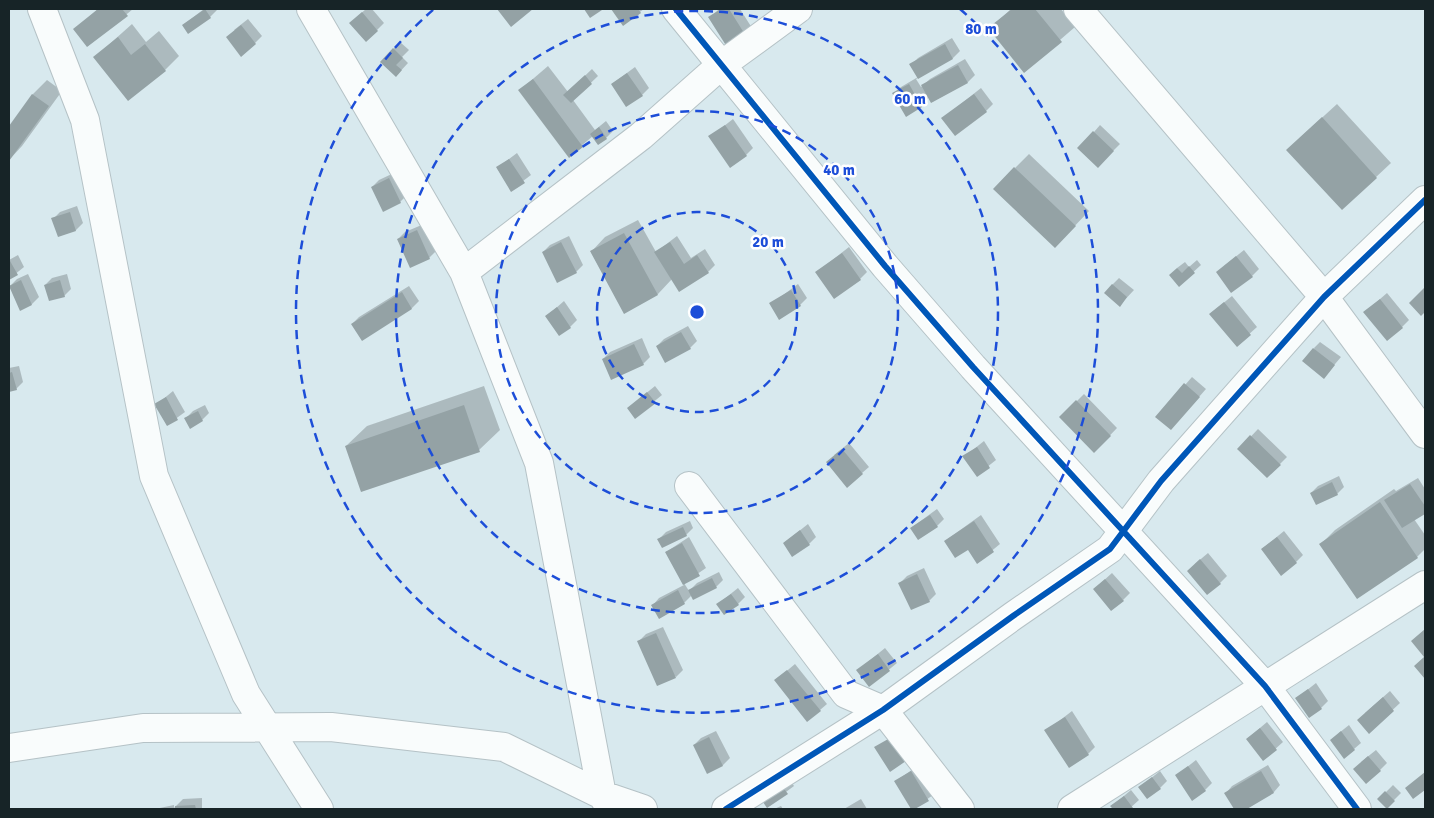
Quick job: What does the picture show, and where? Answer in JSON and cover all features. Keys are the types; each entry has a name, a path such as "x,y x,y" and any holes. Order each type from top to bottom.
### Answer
{"street":[{"path":"42,9 85,120 154,476 246,694 319,809"},
{"path":"312,9 464,272 539,463 607,802"},
{"path":"676,9 720,66 935,324 1122,532 1265,686 1357,809"},
{"path":"464,272 641,136 720,66 798,9"},
{"path":"1078,9 1324,297 1425,434"},
{"path":"726,809 884,710 1013,616 1110,549 1161,481 1324,297 1425,200"},
{"path":"689,486 846,694 884,710 960,809"},
{"path":"1072,809 1425,585"},
{"path":"9,748 143,728 331,727 504,747 607,802 643,809"}],"building":[{"path":"98,9 122,9 128,16 87,47 73,29"},
{"path":"205,9 211,18 188,34 182,25"},
{"path":"497,9 533,9 511,27"},
{"path":"584,9 601,9 602,10 590,18"},
{"path":"611,9 638,9 641,13 623,26"},
{"path":"721,9 729,9 746,36 727,47 708,17"},
{"path":"1012,9 1035,9 1062,42 1024,73 988,28"},
{"path":"362,12 378,31 366,42 349,23"},
{"path":"241,25 256,44 241,57 226,37"},
{"path":"118,37 131,55 145,44 166,71 128,101 93,57"},
{"path":"945,44 953,59 918,79 909,64"},
{"path":"393,48 403,58 396,65 402,70 396,77 380,62"},
{"path":"958,65 968,83 931,103 921,85"},
{"path":"627,73 643,96 626,107 611,84"},
{"path":"585,75 592,84 571,103 563,95"},
{"path":"533,79 583,147 569,158 518,90"},
{"path":"909,84 922,107 906,117 892,93"},
{"path":"32,94 49,106 9,161 9,126"},
{"path":"974,94 987,112 955,136 941,118"},
{"path":"1322,117 1377,178 1342,210 1286,150"},
{"path":"725,125 747,156 730,168 708,136"},
{"path":"599,127 607,139 598,145 590,134"},
{"path":"1093,131 1114,151 1098,168 1077,148"},
{"path":"509,159 525,183 511,192 496,167"},
{"path":"1014,167 1076,226 1055,248 993,189"},
{"path":"389,178 401,203 383,212 371,187"},
{"path":"70,212 76,231 58,237 51,218"},
{"path":"417,230 430,259 410,268 397,239"},
{"path":"624,233 658,295 624,314 590,251"},
{"path":"561,242 577,273 557,283 542,252"},
{"path":"670,242 684,264 697,255 709,273 679,292 654,252"},
{"path":"842,253 861,280 834,299 815,272"},
{"path":"1236,256 1253,277 1231,293 1216,272"},
{"path":"9,262 18,275 9,280"},
{"path":"1189,266 1195,273 1179,287 1169,275 1177,268 1182,273"},
{"path":"21,280 32,305 20,311 9,286"},
{"path":"60,280 65,297 49,301 44,285"},
{"path":"1112,284 1127,297 1120,307 1104,293"},
{"path":"1425,287 1425,312 1421,316 1409,303"},
{"path":"791,290 801,306 779,320 769,303"},
{"path":"402,292 412,309 362,341 351,324"},
{"path":"1380,299 1403,328 1387,341 1363,312"},
{"path":"1224,302 1251,335 1237,347 1209,314"},
{"path":"557,307 571,328 559,336 545,316"},
{"path":"681,332 691,349 665,363 656,346"},
{"path":"634,344 644,365 611,380 602,359"},
{"path":"1313,348 1335,365 1324,379 1302,361"},
{"path":"12,372 17,390 9,392 9,373"},
{"path":"1184,383 1200,397 1171,430 1155,417"},
{"path":"647,392 656,403 635,419 627,408"},
{"path":"166,397 178,420 167,426 154,404"},
{"path":"1076,400 1111,436 1094,453 1059,417"},
{"path":"464,405 480,452 361,492 345,446"},
{"path":"198,411 203,421 190,429 184,418"},
{"path":"1250,435 1281,465 1267,478 1237,449"},
{"path":"977,447 990,468 977,477 962,456"},
{"path":"842,449 863,474 847,488 826,462"},
{"path":"1332,482 1338,495 1316,505 1310,493"},
{"path":"1410,484 1425,506 1425,514 1402,528 1384,500"},
{"path":"1380,502 1418,558 1357,599 1319,544"},
{"path":"930,515 938,527 918,540 910,528"},
{"path":"974,521 994,552 977,564 968,550 955,558 944,541"},
{"path":"683,527 687,536 662,548 657,539"},
{"path":"800,530 810,545 792,557 783,543"},
{"path":"1277,537 1297,563 1281,576 1261,549"},
{"path":"682,543 700,576 683,585 665,552"},
{"path":"1200,559 1221,584 1207,595 1187,571"},
{"path":"917,574 930,602 911,610 898,583"},
{"path":"712,578 717,588 693,600 688,590"},
{"path":"1105,579 1124,601 1111,611 1093,589"},
{"path":"678,590 685,604 659,619 651,605"},
{"path":"731,594 739,605 724,615 716,604"},
{"path":"1425,629 1425,679 1414,666 1424,657 1411,641"},
{"path":"656,633 676,678 657,686 637,641"},
{"path":"878,654 890,671 869,687 856,670"},
{"path":"787,670 821,711 807,722 774,680"},
{"path":"1308,689 1322,709 1309,718 1295,698"},
{"path":"1383,697 1394,711 1369,734 1357,720"},
{"path":"1065,717 1089,755 1069,768 1044,730"},
{"path":"1260,728 1277,750 1263,761 1246,739"},
{"path":"1341,731 1355,750 1344,759 1330,740"},
{"path":"709,737 723,766 707,774 693,745"},
{"path":"890,738 906,761 890,772 874,747"},
{"path":"1368,756 1381,771 1366,784 1353,769"},
{"path":"1188,766 1206,791 1192,801 1175,775"},
{"path":"911,771 929,801 915,809 911,809 894,781"},
{"path":"1261,771 1274,793 1247,809 1234,809 1224,793"},
{"path":"1425,772 1425,790 1413,799 1405,788"},
{"path":"1152,777 1161,789 1147,799 1138,787"},
{"path":"782,786 788,794 767,808 761,799"},
{"path":"1385,791 1395,801 1387,809 1377,799"},
{"path":"1124,796 1133,808 1113,809 1110,806"},
{"path":"195,805 196,809 175,809 175,806"}],"cycle path":[{"path":"676,9 885,266 973,367 1265,686 1357,809"},
{"path":"726,809 883,710 1110,549 1161,481 1324,297 1425,200"}]}
